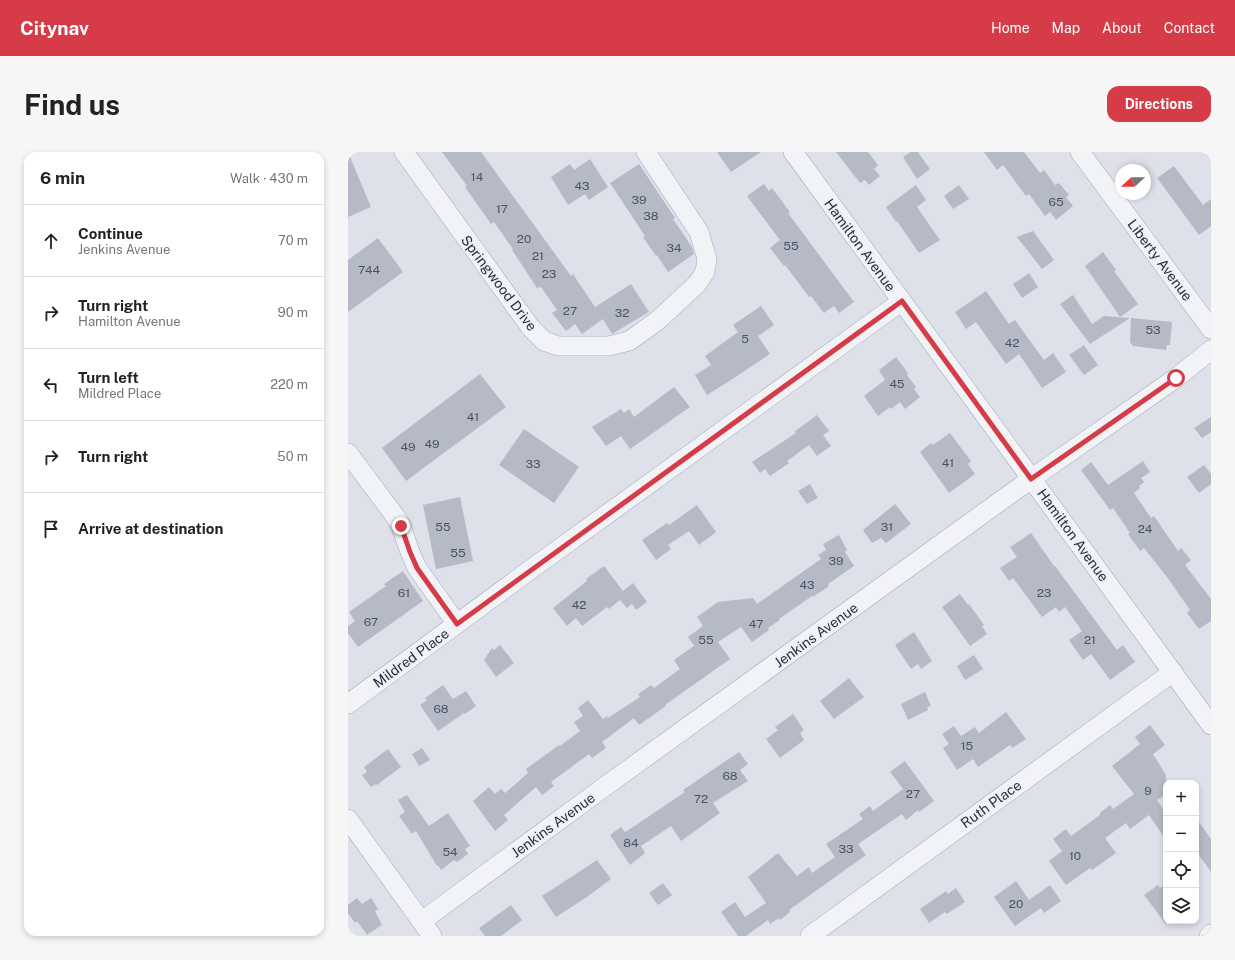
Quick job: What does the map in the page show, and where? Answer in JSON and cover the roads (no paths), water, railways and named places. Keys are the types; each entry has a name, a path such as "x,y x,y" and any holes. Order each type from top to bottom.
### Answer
{"street":[{"name":"Springwood Drive","path":"404,152 531,328 544,341 558,346 609,346 629,341 657,321 697,284 705,272 707,260 699,232 646,152"},
{"name":"Hamilton Avenue","path":"793,152 1211,725"},
{"name":"Liberty Avenue","path":"1080,152 1211,329"},
{"name":"Mildred Place","path":"348,704 902,301"},
{"name":"Jenkins Avenue","path":"427,929 620,776 1031,479 1176,378 1211,350"},
{"path":"348,453 395,516 401,526 417,568 457,624"},
{"name":"Ruth Place","path":"810,936 1173,672"},
{"path":"348,819 427,929"}]}
